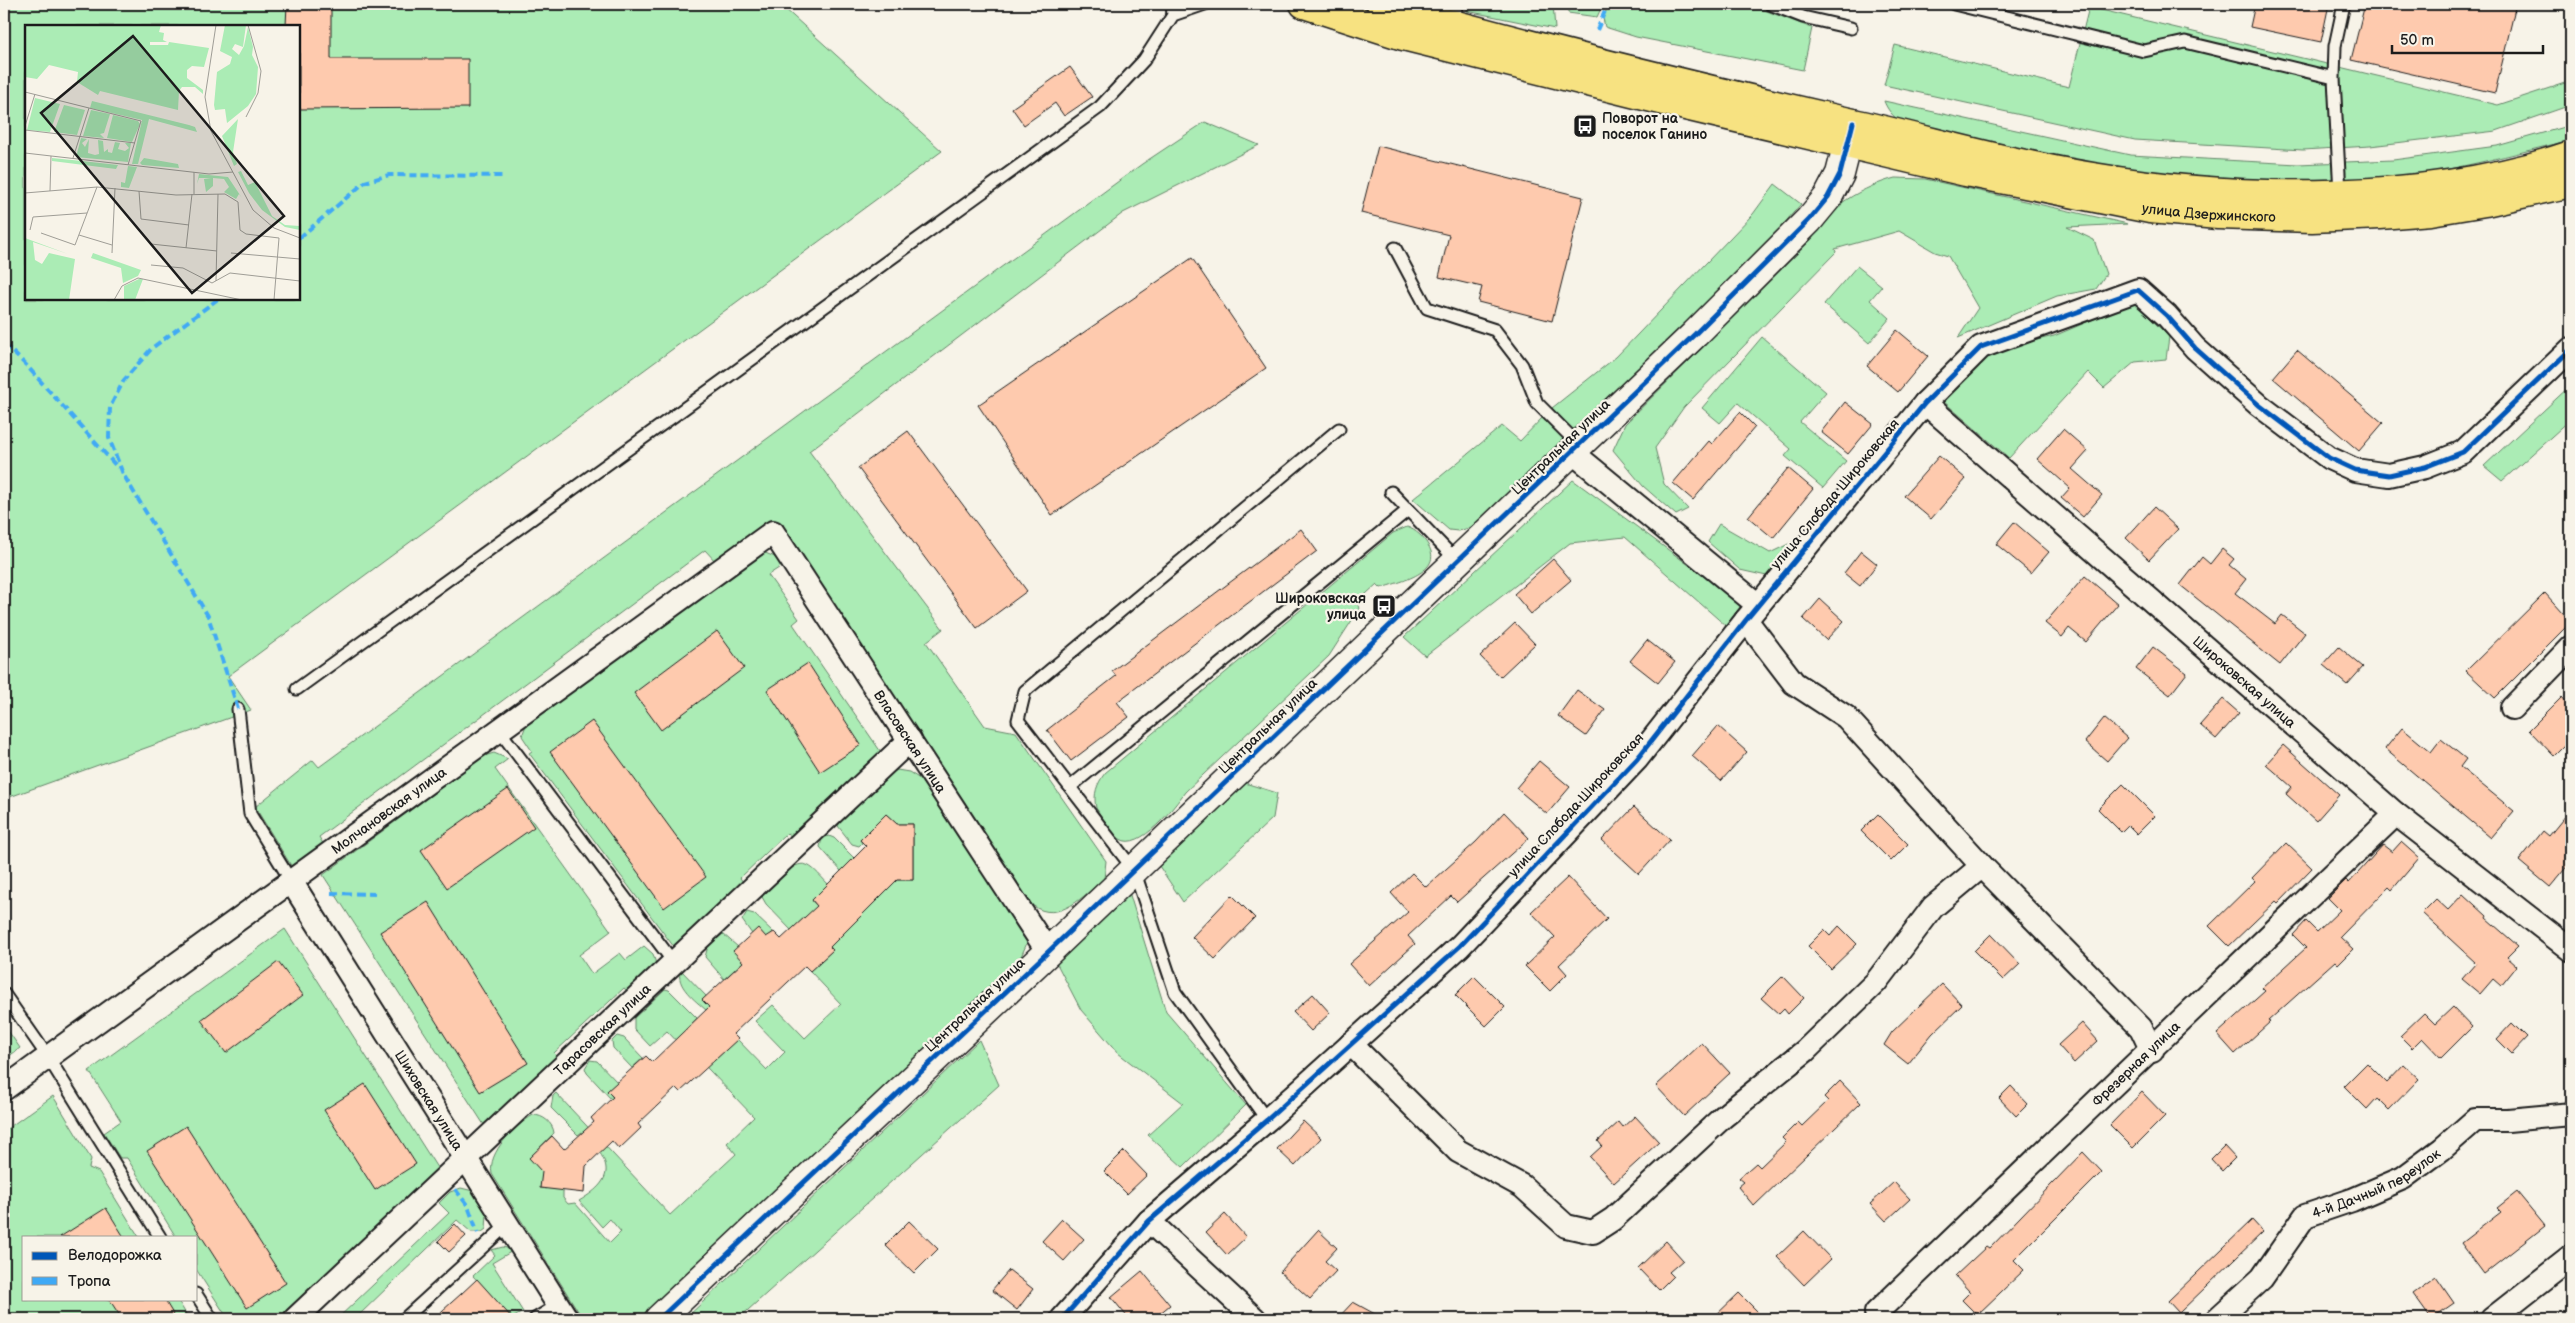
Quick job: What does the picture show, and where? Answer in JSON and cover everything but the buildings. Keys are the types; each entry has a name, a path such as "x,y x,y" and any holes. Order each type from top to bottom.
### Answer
{"highway":[{"path":"1304,4 1350,21 1450,49 1851,134"},
{"path":"1381,4 1456,14 1764,103 1851,134"},
{"name":"улица Дзержинского","path":"1851,134 1966,172 2150,209 2218,215 2312,218 2431,211 2571,183"},
{"name":"улица Дзержинского","path":"1851,134 2094,177 2220,192 2340,194 2380,191 2470,179 2550,162 2571,154"}],"street":[{"name":"Центральная улица","path":"659,1319 1048,952 1696,334 1809,220 1828,196 1840,174 1851,134"},
{"name":"улица Слобода Широковская","path":"1062,1319 1149,1221 1267,1120 1460,946 1637,760 1752,612 1925,403 1981,347 2138,290 2167,316 2195,348 2259,405 2329,458 2355,470 2389,475 2424,467 2463,452 2571,349"},
{"name":"Широковская улица","path":"1925,403 2396,814 2571,950"},
{"path":"1576,448 1752,612 1794,683 1846,717 1982,866 2141,1028 2152,1051"},
{"name":"Молчановская улица","path":"4,1089 773,532"},
{"name":"Власовская улица","path":"773,532 1048,952"},
{"path":"2512,708 2571,647"},
{"name":"Тарасовская улица","path":"295,1319 910,740"},
{"name":"Фрезерная улица","path":"1876,1314 2152,1051 2396,814"},
{"path":"1351,1044 1458,1151 1522,1186 1566,1226 1594,1232 1613,1219 1723,1118 1804,1052 1876,982 1933,907 1982,866"},
{"name":"Шиховская улица","path":"290,881 562,1312"},
{"name":"4-й Дачный переулок","path":"2217,1319 2262,1278 2305,1216 2352,1200 2403,1178 2442,1149 2476,1120 2508,1120 2571,1114"},
{"path":"1149,1221 1255,1319"},
{"path":"2492,1319 2571,1257"}],"lane":[{"path":"297,689 1100,107 1144,60 1172,9 1205,4"},
{"path":"1770,4 1803,17 1851,28"},
{"path":"1954,4 2144,51 2185,42 2334,78"},
{"path":"2340,194 2334,78 2335,46 2344,4"},
{"path":"1395,248 1427,308 1495,330 1522,365 1537,403 1576,448"},
{"path":"1267,1120 1175,992 1134,870 1018,720 1025,691 1339,429"},
{"path":"1391,492 1457,561"},
{"path":"1070,787 1408,510"},
{"path":"238,709 250,814 290,881"},
{"path":"499,730 674,963"},
{"path":"6,1001 48,1057 159,1236"},
{"path":"404,1319 508,1225"},
{"path":"198,1297 212,1319"},
{"path":"535,1319 562,1312"}],"green space":[{"path":"4,4 783,4 783,7 942,151 228,676 251,710 4,799"},
{"path":"1467,4 1553,4 1555,29 1467,11"},
{"path":"1568,4 1603,4 1597,17 1568,13"},
{"path":"1609,4 1748,4 1812,28 1803,70 1636,37 1605,27 1603,18"},
{"path":"2089,7 2498,105 2571,81 2571,105 2496,131 2370,146 2303,150 2135,140 1884,85 1895,45 2069,87"},
{"path":"1884,101 2130,155 2298,164 2393,160 2497,146 2571,125 2571,140 2491,160 2410,176 2356,181 2259,180 2210,177 2113,166 2017,148 1906,124 1893,115"},
{"path":"1205,122 1259,145 1123,213 809,451 943,629 926,642 985,726 1016,732 1106,861 1104,879 1080,900 1071,906 1052,912 1032,905 773,521 716,562 705,550 319,837 327,850 295,872 255,807 313,760 319,767 1142,164"},
{"path":"1895,178 1925,179 2128,224 2067,227 2094,240 2106,274 2096,289 2057,296 1958,338 1978,308 1948,256 1935,252 1899,231 1835,249 1836,252 1684,407 1655,448 1664,484 1688,509 1676,515 1643,486 1613,450 1625,424 1813,238 1817,227 1825,217 1859,192"},
{"path":"1775,184 1801,204 1774,235 1576,434 1552,408 1616,357 1753,214"},
{"path":"1857,266 1882,286 1870,300 1890,318 1869,343 1824,304"},
{"path":"2134,302 2169,337 2166,359 2135,362 2104,388 2088,372 2009,458 1943,401 1977,361 2016,345 2054,336"},
{"path":"1762,337 1826,392 1800,422 1846,461 1823,488 1785,456 1791,449 1738,403 1720,423 1702,408"},
{"path":"2571,385 2571,419 2502,481 2484,466"},
{"path":"1543,417 1568,442 1482,520 1469,528 1458,531 1449,530 1413,499 1502,426 1520,441"},
{"path":"1573,480 1742,604 1726,626 1625,537 1570,543 1425,656 1404,637"},
{"path":"1719,524 1770,553 1805,536 1771,577 1740,570 1708,542"},
{"path":"1407,527 1424,539 1432,554 1430,562 1425,569 1408,579 1389,586 1381,588 1377,584 1356,603 1360,608 1329,656 1185,792 1156,826 1147,834 1137,839 1128,841 1116,836 1096,808 1096,789 1105,773 1393,533"},
{"path":"763,552 775,557 782,566 768,575 799,619 793,624 883,755 795,840 787,833 740,878 747,887 679,947 674,947 529,753 532,751 522,736 526,725 532,720"},
{"path":"494,753 508,759 495,769 611,931 579,955 592,974 620,953 626,960 644,946 653,954 656,964 632,995 624,988 554,1053 561,1061 488,1131 323,875 484,756"},
{"path":"897,770 909,772 920,779 1003,904 1026,933 1027,943 1019,961 640,1319 583,1319 492,1174 494,1157 498,1149 518,1126 533,1115 547,1120 552,1126 554,1133 529,1158 563,1190 563,1198 568,1204 575,1203 610,1243 621,1232 610,1219 602,1227 579,1201 601,1184 606,1168 604,1160 599,1151 582,1132 578,1135 551,1108 553,1096 556,1093 670,1215 736,1154 727,1143 754,1117 689,1049 686,1051 667,1031 650,1046 634,1029 634,1018 665,989 669,990 697,1018 685,1030 714,1061 737,1039 767,1070 785,1052 755,1021 773,1005 805,1038 841,1004 810,971 832,951 803,919 791,930 766,904 762,897 768,889 795,866 801,864 811,867 828,884 812,901 844,933 897,880 913,880 913,824 897,824 886,814 860,840 862,843 859,846 852,844 838,826 844,816 889,774"},
{"path":"1245,783 1277,793 1273,818 1183,902 1159,866"},
{"path":"829,836 834,838 854,858 841,871 820,847 822,838"},
{"path":"1129,892 1166,1012 1246,1105 1183,1167 1148,1135 1183,1103 1118,1053 1081,1010 1057,964"},
{"path":"747,912 754,914 773,932 767,938 752,934 742,920"},
{"path":"285,929 441,1174 287,1319 228,1319 198,1272 198,1236 175,1236 127,1158 120,1158 104,1133 121,1121 89,1071"},
{"path":"723,934 738,947 743,962 724,979 705,957 708,946"},
{"path":"681,970 706,996 702,1000 709,1007 706,1010 683,987 680,976"},
{"path":"4,1025 20,1048 4,1060"},
{"path":"617,1036 624,1038 643,1058 632,1068 613,1048 612,1041"},
{"path":"979,1040 999,1085 738,1319 685,1319"},
{"path":"590,1060 597,1061 617,1082 608,1091 613,1098 611,1099 587,1073 585,1068"},
{"path":"53,1096 91,1159 89,1168 99,1172 138,1236 22,1236 22,1300 178,1300 189,1319 4,1319 4,1131"},
{"path":"461,1188 473,1191 487,1213 486,1229 482,1232 471,1232 457,1220 358,1316 361,1319 337,1319 449,1213 439,1203 450,1192"},
{"path":"503,1247 514,1250 492,1263 523,1312 512,1318 473,1276 495,1255 491,1250"}],"marked path":[{"path":"1597,30 1608,4"},
{"path":"300,237 365,182 389,175 504,176"},
{"path":"217,300 152,348 124,380 110,407 109,438 123,474 208,616 238,709"},
{"path":"4,344 26,365 118,468"},
{"path":"331,893 377,894"},
{"path":"455,1189 468,1206 478,1233"}],"cycle path":[{"path":"659,1319 1048,952 1695,334 1809,220 1828,197 1840,174 1853,123"},
{"path":"1062,1319 1149,1221 1267,1120 1460,946 1637,759 1746,620 1925,403 1981,347 2138,290 2167,316 2195,348 2259,405 2329,458 2355,470 2389,475 2425,467 2463,452 2571,349"}],"place":[{"name":"Поворот на поселок Ганино","path":"1585,126"},
{"name":"Широковская улица","path":"1384,606"}]}
